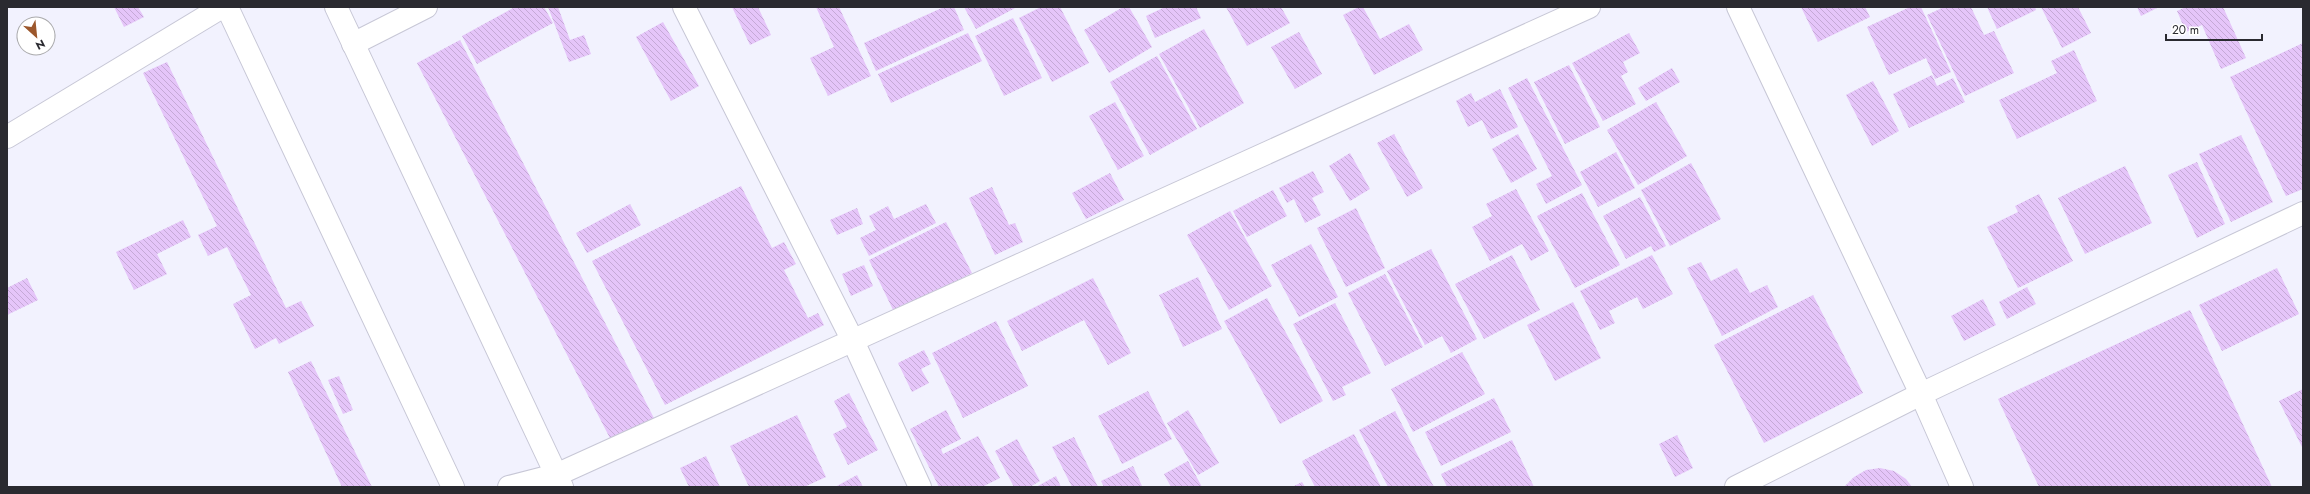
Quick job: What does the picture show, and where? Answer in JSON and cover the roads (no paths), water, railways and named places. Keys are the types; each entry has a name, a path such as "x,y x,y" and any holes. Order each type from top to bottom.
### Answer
{"street":[{"path":"7,137 222,7"},
{"path":"227,7 453,487"},
{"path":"336,7 559,481"},
{"path":"353,44 426,7"},
{"path":"684,7 853,341 920,487"},
{"path":"509,487 559,481 853,341 1589,7"},
{"path":"1738,7 1921,394 1962,487"},
{"path":"1736,487 1921,394 2303,213"}]}
